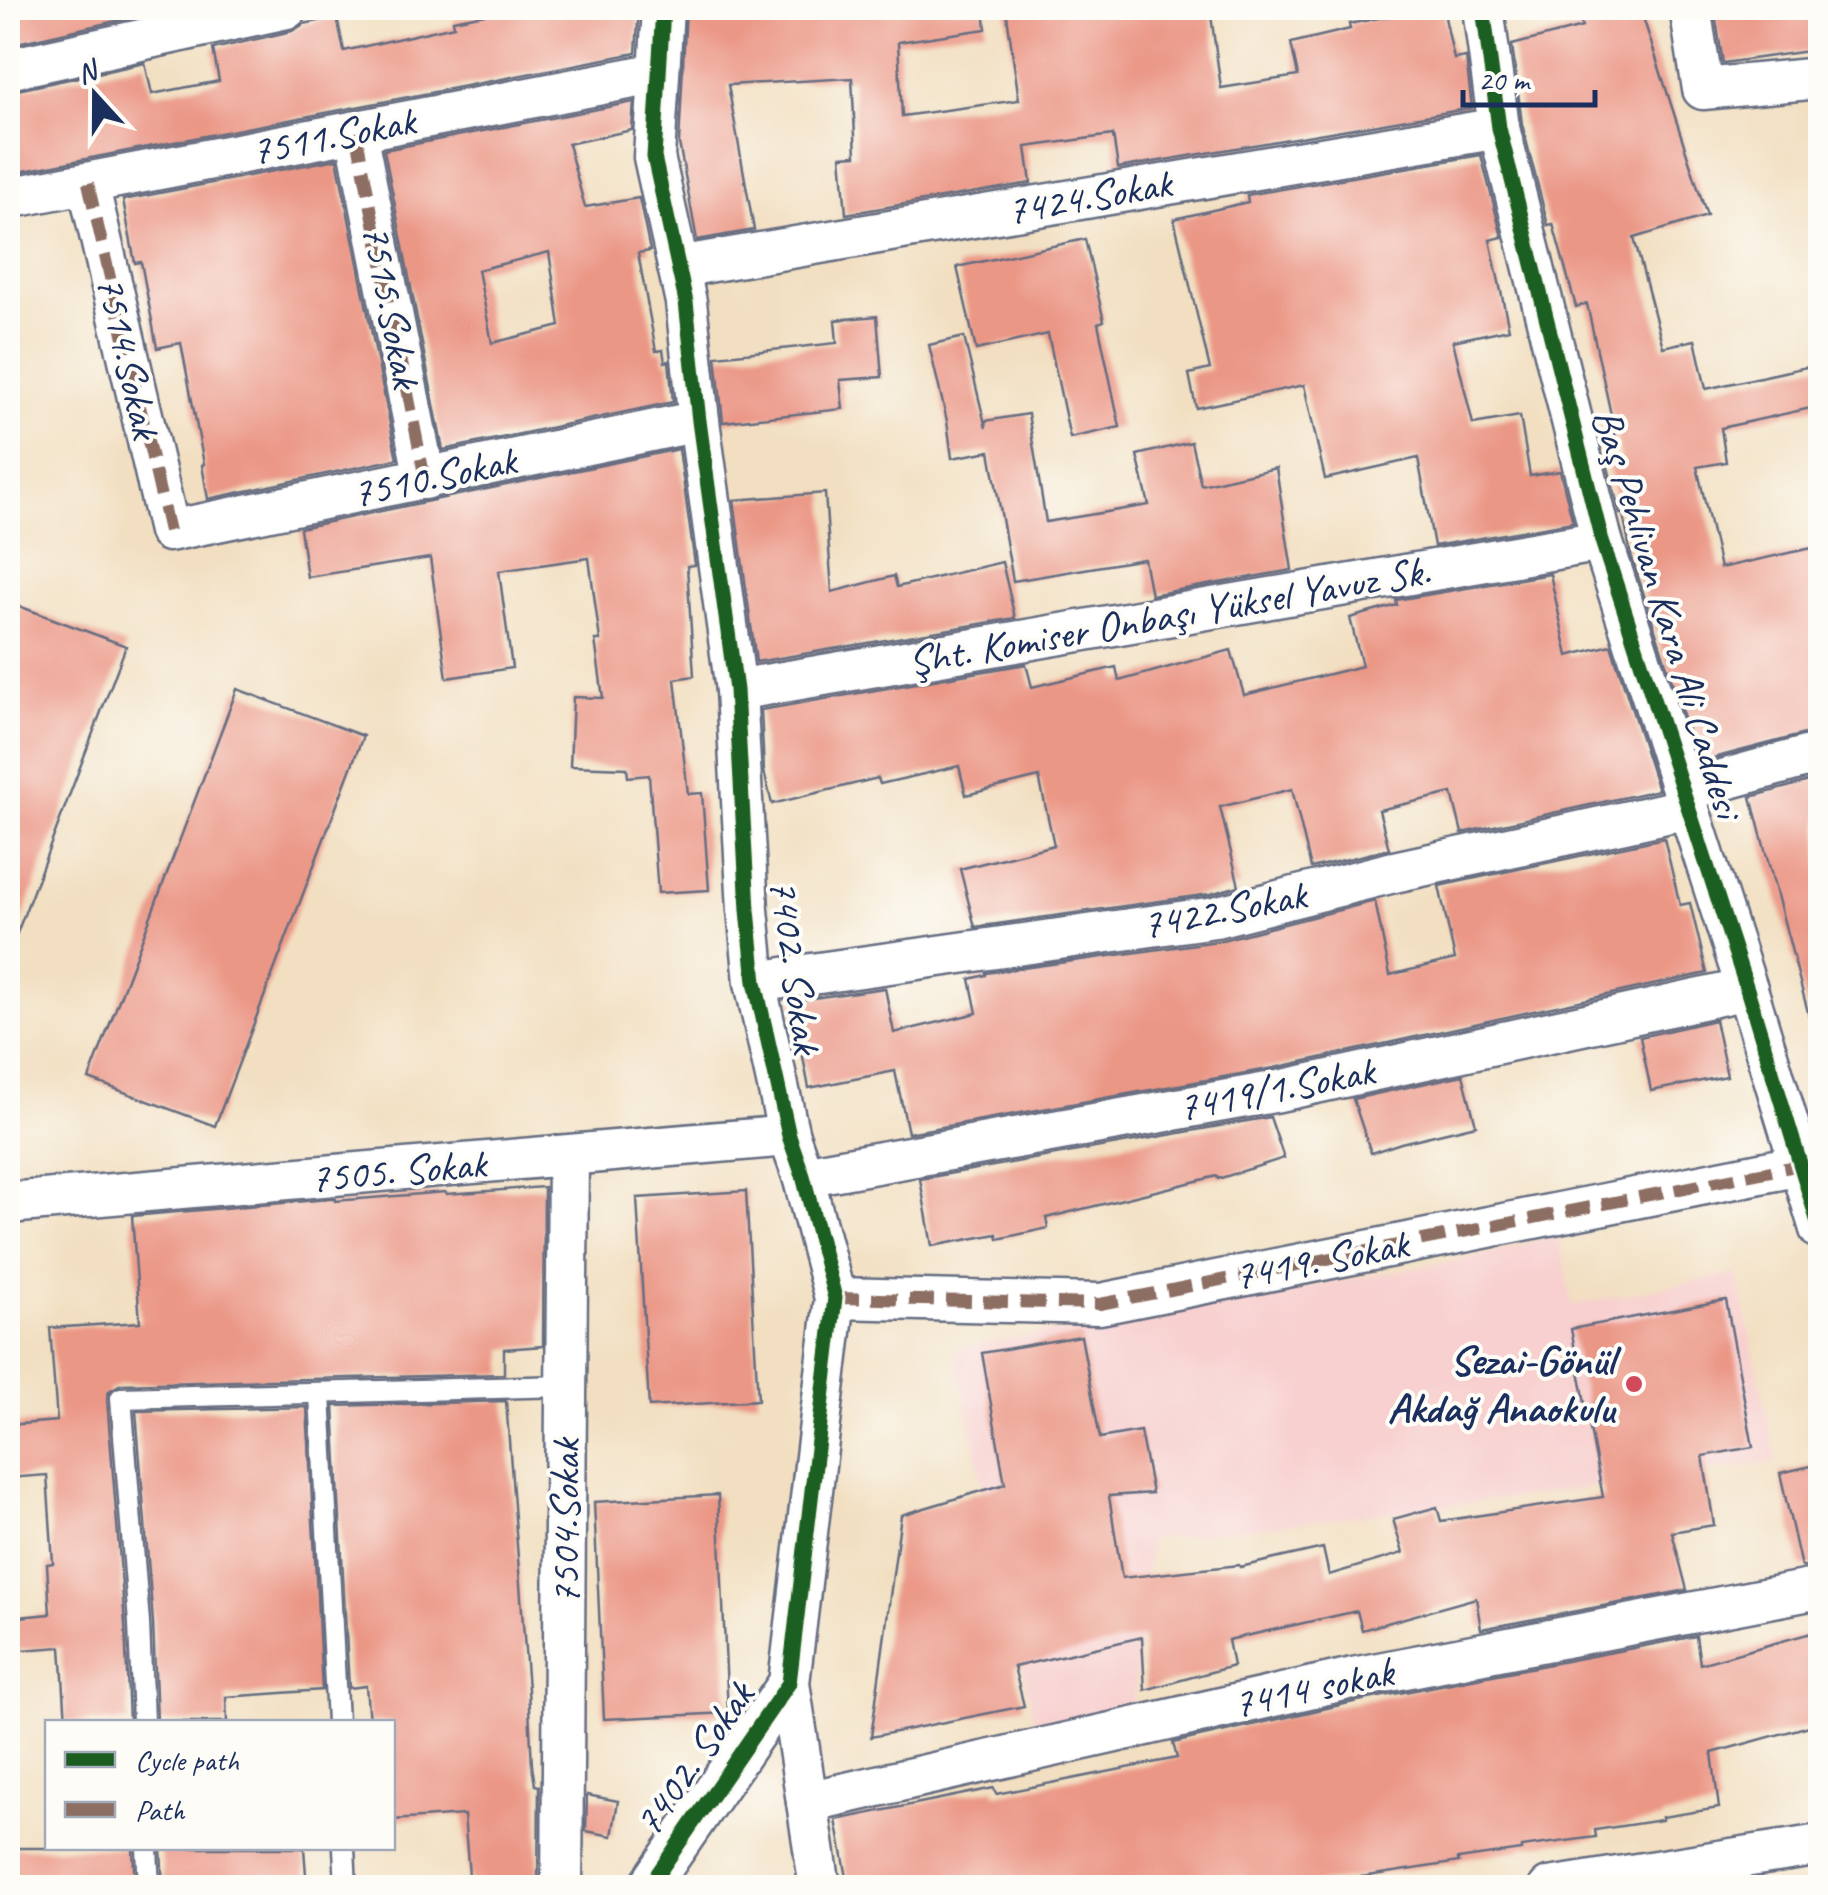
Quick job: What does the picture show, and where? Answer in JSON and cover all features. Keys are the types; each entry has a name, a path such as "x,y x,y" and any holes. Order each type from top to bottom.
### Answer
{"street":[{"path":"8,68 287,8"},
{"name":"7402. Sokak","path":"650,1887 789,1682 835,1298 803,1176 788,1136 754,982 736,690 686,302 654,157 663,8"},
{"name":"Baş Pehlivan Kara Ali Caddesi","path":"1482,8 1499,128 1602,541 1820,1229"},
{"path":"1690,8 1704,89 1820,78"},
{"name":"7511.Sokak","path":"8,198 659,73"},
{"name":"7424.Sokak","path":"678,267 1499,128"},
{"name":"7515.Sokak","path":"356,132 425,479"},
{"name":"7514.Sokak","path":"88,183 169,531"},
{"name":"7510.Sokak","path":"169,531 699,422"},
{"name":"Şht. Komiser Onbaşı Yüksel Yavuz Sk.","path":"736,690 1602,541"},
{"name":"7422.Sokak","path":"754,982 1215,917 1686,800 1820,753"},
{"name":"7419/1.Sokak","path":"803,1176 1279,1091 1747,989"},
{"name":"7505. Sokak","path":"8,1204 788,1136"},
{"name":"7504.Sokak","path":"562,1888 568,1156"},
{"name":"7419. Sokak","path":"835,1298 1100,1304 1801,1165"},
{"name":"7414 sokak","path":"807,1802 1353,1678 1820,1588"},
{"path":"789,1682 820,1888"},
{"path":"1549,1888 1820,1845"}],"lane":[{"path":"143,1720 122,1398 566,1386"},
{"path":"320,1394 337,1720"},
{"path":"148,1850 149,1888"},
{"path":"344,1850 346,1888"}],"shaded area":[{"path":"1558,1234 1572,1305 1737,1273 1777,1462 1529,1496 1150,1540 1132,1708 1035,1725 954,1349 1481,1256"}],"building":[{"path":"8,8 132,8 134,17 8,45"},
{"path":"517,8 639,8 636,53 8,174 8,92 145,63 152,94 219,81 213,49 292,31 304,24 337,17 344,51 454,26 453,20"},
{"path":"686,8 984,8 986,29 898,42 902,116 1019,100 1006,8 1210,8 1221,88 1298,76 1291,43 1350,29 1349,24 1443,8 1454,59 1466,57 1472,108 1118,168 1113,135 1026,147 1031,183 846,214 841,156 856,155 852,78 728,85 754,230 697,240 679,143"},
{"path":"1604,8 1640,8 1707,216 1634,238 1663,347 1695,340 1706,389 1820,364 1820,406 1721,428 1726,462 1697,467 1720,568 1812,548 1820,589 1820,730 1698,762 1620,514 1607,463 1621,461 1587,304 1576,307 1553,224 1548,225 1522,124 1512,45 1582,27 1579,16"},
{"path":"1714,8 1809,8 1816,50 1723,63"},
{"path":"634,102 632,130 568,144 585,207 639,198 650,251 638,253 656,351 663,350 665,362 669,361 673,402 443,450 384,150","holes":["549,252 560,326 492,343 478,270"]},
{"path":"1481,155 1502,237 1490,240 1509,329 1453,341 1473,424 1520,416 1530,476 1560,471 1573,522 1434,546 1418,458 1325,479 1304,385 1196,408 1189,374 1210,369 1174,219 1248,202 1247,195"},
{"path":"337,159 397,459 208,499 181,343 157,348 141,262 135,263 123,200"},
{"path":"1085,239 1104,321 1098,323 1120,427 1070,438 1048,334 976,350 957,267"},
{"path":"877,316 882,377 840,380 843,409 723,422 716,356 837,343 835,320"},
{"path":"964,337 986,428 985,421 1028,414 1046,522 1149,505 1137,455 1191,442 1201,485 1276,468 1292,570 1151,595 1144,559 1013,581 990,451 952,458 929,345"},
{"path":"679,449 695,565 687,566 694,676 675,679 688,794 702,793 709,890 658,893 649,775 628,777 627,768 570,766 573,697 603,698 589,558 499,571 512,668 447,678 430,558 307,577 300,528"},
{"path":"825,493 832,592 894,576 897,587 1002,562 1015,618 756,662 734,500"},
{"path":"1550,574 1568,656 1611,645 1658,790 1462,833 1452,793 1379,810 1389,849 1311,868 1292,789 1220,807 1239,886 1210,894 975,927 960,869 1054,845 1039,777 966,795 959,766 880,784 878,778 772,804 764,771 761,710 1026,664 1032,687 1116,667 1119,681 1231,650 1244,695 1362,666 1350,618 1397,605 1396,600"},
{"path":"8,602 126,646 11,949 8,948"},
{"path":"237,689 363,736 215,1126 89,1079"},
{"path":"1820,778 1820,1014 1809,1016 1751,797"},
{"path":"1664,838 1680,905 1690,903 1707,973 1274,1068 908,1133 895,1071 809,1088 792,1001 885,988 894,1033 977,1013 970,979 986,973 1218,941 1375,901 1390,975 1455,959 1439,886"},
{"path":"1715,1020 1727,1076 1651,1091 1640,1037"},
{"path":"1463,1075 1476,1125 1371,1153 1353,1099"},
{"path":"1270,1117 1284,1158 1218,1179 1217,1176 1046,1218 1048,1228 998,1239 997,1234 932,1246 920,1179"},
{"path":"544,1187 543,1346 504,1349 504,1374 121,1384 109,1391 129,1720 66,1720 61,1647 8,1651 8,1618 50,1614 47,1564 53,1563 47,1475 8,1478 8,1425 57,1421 50,1328 140,1322 132,1216 329,1199"},
{"path":"746,1191 758,1400 649,1407 637,1198"},
{"path":"1726,1300 1753,1447 1703,1456 1714,1525 1672,1532 1687,1590 1481,1629 1476,1598 1362,1630 1357,1611 1228,1640 1233,1666 1145,1690 1142,1637 1014,1667 1024,1706 871,1737 901,1515 1005,1484 982,1353 1081,1336 1100,1438 1140,1431 1152,1493 1109,1496 1122,1578 1240,1567 1323,1548 1329,1575 1403,1553 1393,1519 1437,1507 1441,1521 1603,1497 1571,1329"},
{"path":"506,1401 532,1766 535,1785 539,1786 538,1888 470,1888 464,1815 395,1820 395,1720 369,1720 366,1686 349,1688 334,1406"},
{"path":"307,1407 322,1690 226,1697 227,1720 157,1720 136,1411"},
{"path":"1820,1464 1820,1565 1801,1567 1780,1473"},
{"path":"718,1495 728,1713 604,1719 594,1502"},
{"path":"1811,1633 1820,1666 1820,1723 1712,1753 1719,1808 1595,1830 1596,1837 1289,1888 849,1888 836,1820 994,1788 996,1794 1177,1758 1173,1743 1358,1701 1696,1636 1700,1664"},
{"path":"587,1795 618,1801 612,1836 586,1831"},
{"path":"8,1848 133,1850 135,1888 8,1888"},
{"path":"161,1850 304,1850 307,1888 250,1888 250,1883 163,1888"}],"marked path":[{"path":"356,132 425,479"},
{"path":"88,183 169,531"},
{"path":"835,1298 1100,1304 1801,1165"}],"cycle path":[{"path":"648,1888 789,1683 835,1298 789,1136 755,982 736,690 686,302 654,157 663,8"},
{"path":"1483,8 1499,128 1602,541 1820,1229"}],"place":[{"name":"Sezai-Gönül Akdağ Anaokulu","path":"1634,1384"}]}
